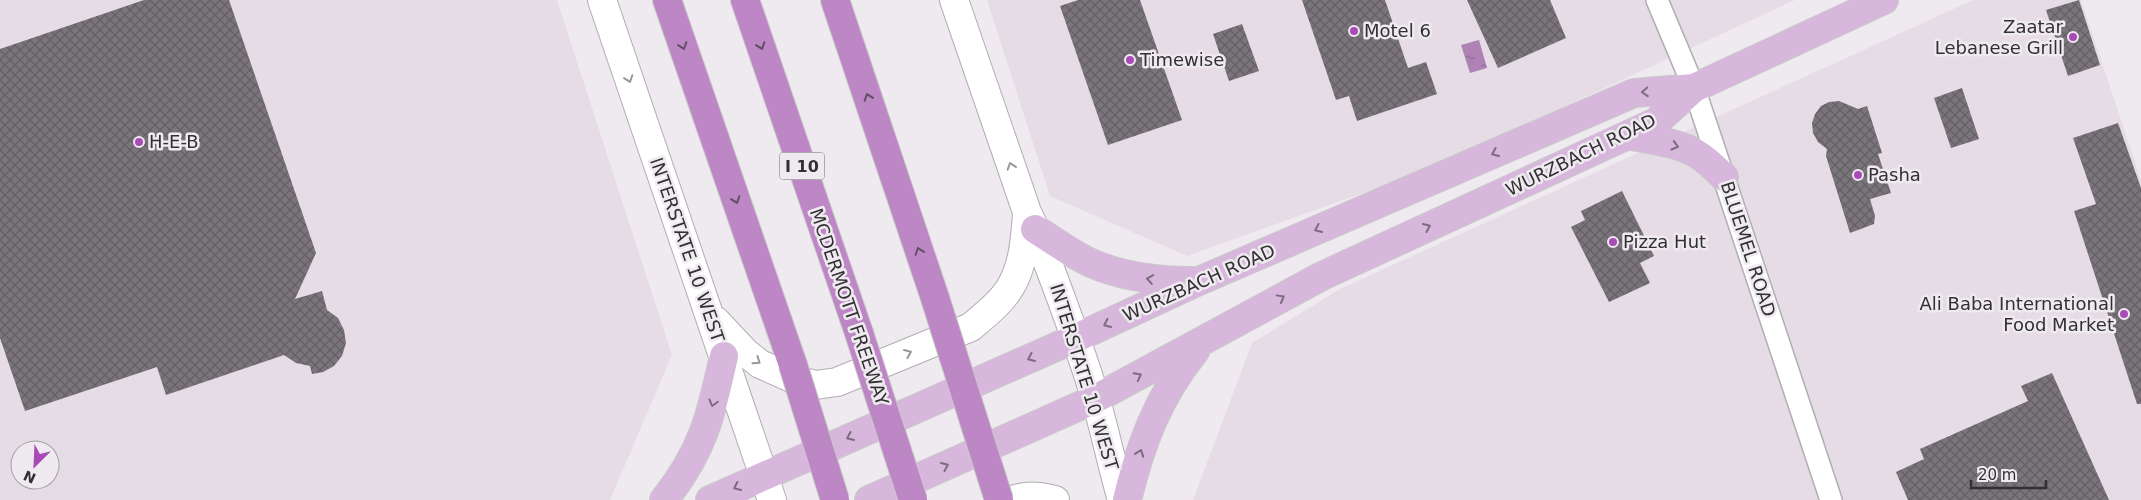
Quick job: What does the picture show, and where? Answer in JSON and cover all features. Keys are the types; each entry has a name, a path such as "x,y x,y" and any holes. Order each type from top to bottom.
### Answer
{"highway":[{"path":"667,0 793,365 835,500"},
{"path":"835,0 935,298 999,500"},
{"name":"MCDERMOTT FREEWAY","path":"746,4 859,333 913,500"}],"main road":[{"name":"INTERSTATE 10 WEST","path":"602,0 768,487"},
{"name":"INTERSTATE 10 WEST","path":"954,0 1031,220 1076,338 1095,399 1106,447 1122,500"},
{"name":"WURZBACH ROAD","path":"869,500 1095,399 1322,276 1656,122 1694,88 1884,0"},
{"name":"WURZBACH ROAD","path":"710,500 768,487 1076,338 1199,281 1634,93 1694,88"},
{"path":"1628,135 1673,145 1694,152 1724,177"},
{"path":"710,315 732,339 760,364 796,380 816,385 837,382 971,327 1012,286 1024,250 1031,220 1091,263 1120,273 1164,281 1199,281"},
{"path":"1127,500 1136,464 1159,405 1176,375 1201,343"},
{"path":"664,500 679,480 699,446 715,399 724,356"},
{"path":"1013,500 1020,497 1055,500"}],"street":[{"name":"BLUEMEL ROAD","path":"1657,0 1694,88 1831,500"}],"shaded area":[{"path":"0,0 557,0 672,355 610,500 0,500"},
{"path":"987,0 1795,0 1427,170 1187,256 1050,196"},
{"path":"1973,0 2081,0 2141,180 2141,500 1193,500 1252,343 1340,289"}],"water":[{"path":"1479,40 1487,68 1470,73 1461,45"}],"building":[{"name":"H-E-B","path":"144,0 229,0 316,253 295,299 322,291 327,310 338,318 344,330 346,343 342,356 334,366 323,372 312,374 310,366 296,363 284,355 166,395 157,367 25,411 0,338 0,49"},
{"path":"1078,0 1140,0 1182,120 1108,145 1060,6"},
{"name":"Motel 6","path":"1302,0 1385,0 1408,68 1426,62 1437,94 1357,121 1349,96 1336,100"},
{"name":"Motel 6","path":"1467,0 1550,0 1566,38 1498,68"},
{"name":"Zaatar Lebanese Grill","path":"2079,0 2100,65 2068,76 2046,10"},
{"path":"1242,24 1259,71 1229,81 1213,34"},
{"path":"1962,88 1979,139 1951,148 1934,98"},
{"name":"Pasha","path":"1839,101 1858,109 1867,106 1882,153 1878,154 1891,193 1870,199 1875,216 1874,224 1850,233 1826,156 1827,149 1818,142 1813,133 1812,123 1815,114 1821,106 1829,102"},
{"name":"Ali Baba International Food Market","path":"2118,123 2141,188 2141,404 2137,404 2074,211 2096,204 2073,138"},
{"name":"Pizza Hut","path":"1622,191 1654,256 1640,263 1650,283 1609,302 1571,227 1585,220 1581,211"},
{"path":"2052,373 2109,500 1908,500 1896,472 1924,459 1920,449 2028,401 2021,386"}],"place":[{"name":"Motel 6","path":"1354,31"},
{"name":"Zaatar Lebanese Grill","path":"2073,37"},
{"name":"Timewise","path":"1130,60"},
{"name":"H-E-B","path":"139,142"},
{"name":"Pasha","path":"1858,175"},
{"name":"Pizza Hut","path":"1613,242"},
{"name":"Ali Baba International Food Market","path":"2124,314"}]}
